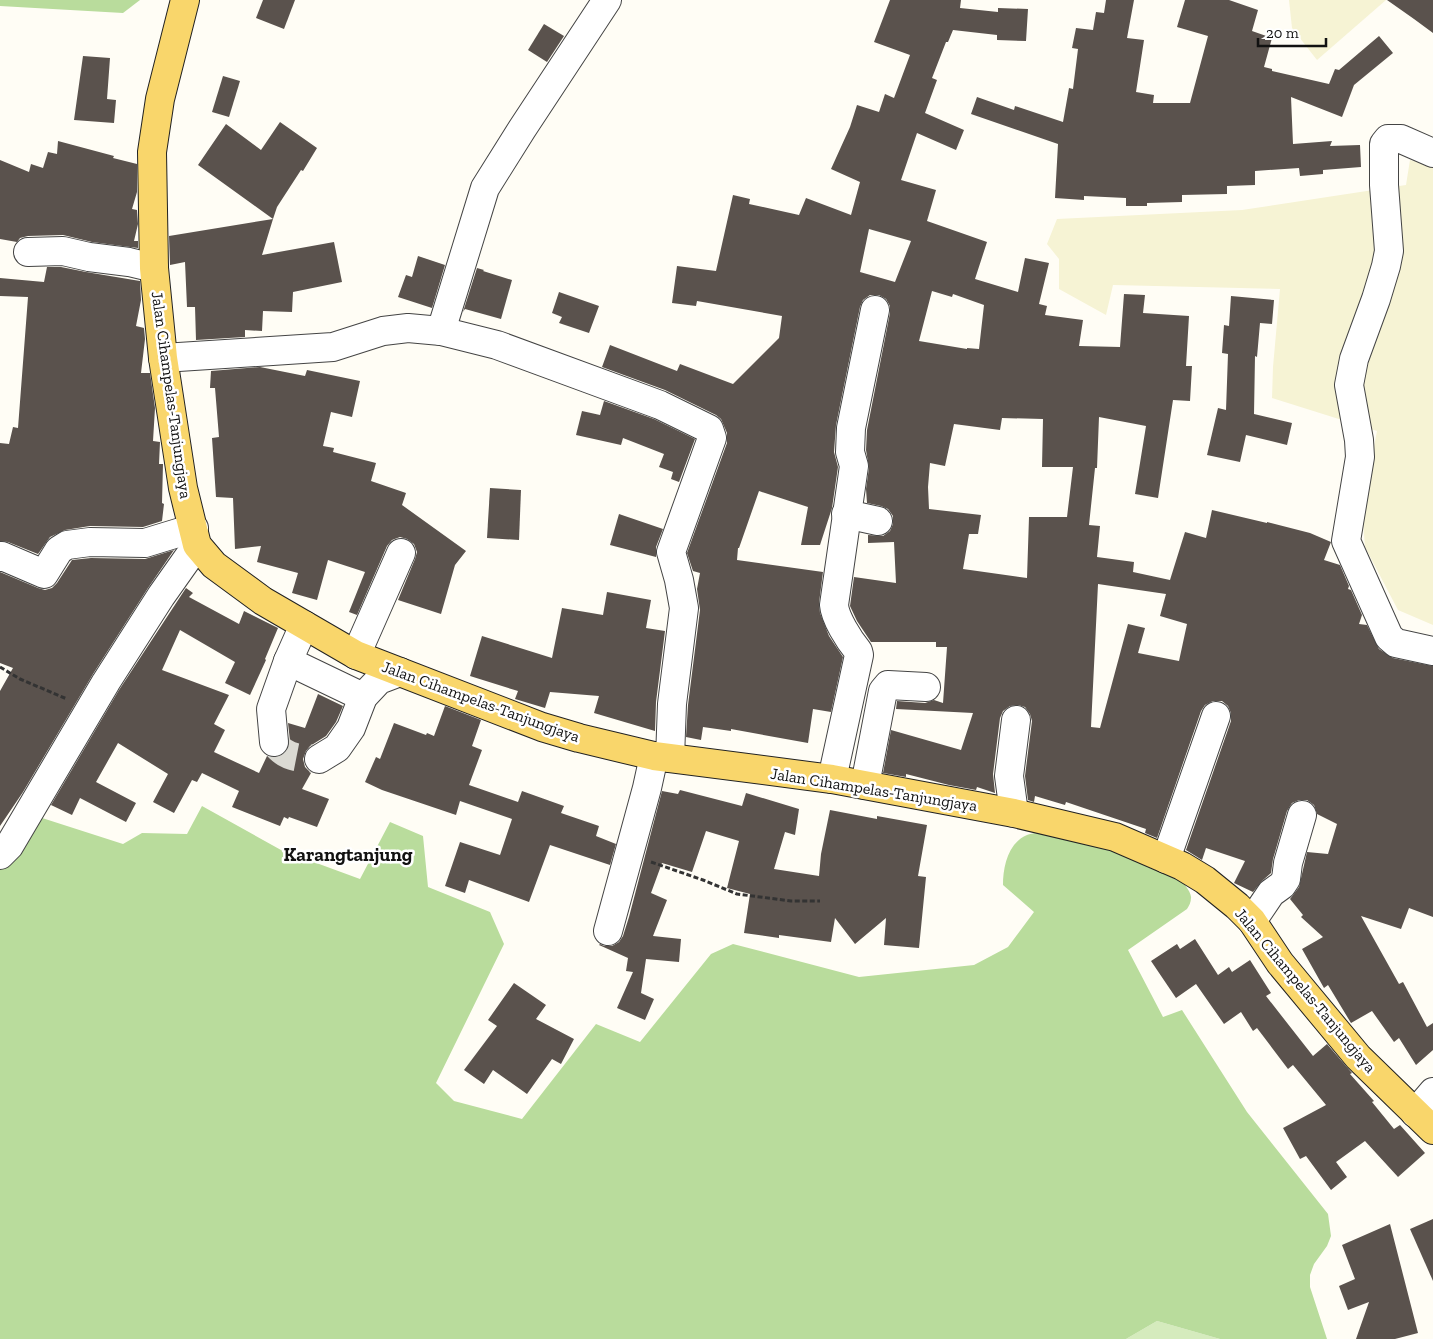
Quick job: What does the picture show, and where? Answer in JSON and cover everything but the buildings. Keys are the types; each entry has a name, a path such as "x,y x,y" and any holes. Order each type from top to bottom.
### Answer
{"main road":[{"name":"Jalan Cihampelas-Tanjungjaya","path":"185,0 160,99 152,152 154,268 163,358 183,488 196,536 214,565 264,602 356,655 542,727 662,757 864,784 1014,813 1114,837 1182,866 1205,880 1252,921 1280,964 1358,1057 1424,1121"}],"street":[{"path":"440,331 485,188 607,0"},
{"path":"1433,153 1401,139 1388,139 1384,144 1384,185 1389,251 1376,299 1354,359 1349,385 1359,440 1360,457 1346,541 1389,637 1396,643 1433,651"},
{"path":"28,252 63,251 89,258 129,262 154,268"},
{"path":"832,779 859,655 839,623 834,604 854,466 850,452 851,428 875,310"},
{"path":"163,358 333,347 383,331 408,328 440,331 497,345 660,406 709,429 712,438 671,552 684,608 672,704 662,757 647,788 608,931"},
{"path":"846,514 878,521"},
{"path":"0,558 2,556 44,574 59,550 67,545 90,542 145,543 196,536"},
{"path":"0,855 9,846 196,536"},
{"path":"356,655 401,553"},
{"path":"274,742 271,708 288,661 304,625"},
{"path":"288,661 363,697"},
{"path":"319,759 336,748 351,728 363,697 379,680 400,672"},
{"path":"864,784 883,691 888,685 895,684 926,687"},
{"path":"1166,859 1216,716"},
{"path":"1014,813 1009,776 1016,720"},
{"path":"1252,921 1271,893 1282,885 1286,879 1288,863 1302,815"},
{"path":"1424,1121 1433,1092"}],"path":[{"path":"0,667 20,679 90,711"},
{"path":"629,855 737,894 791,901 820,901"}],"shaded area":[{"path":"1289,0 1386,0 1317,60 1292,28"},
{"path":"1410,160 1433,165 1433,625 1398,610 1365,547 1362,509 1377,431 1272,398 1280,289 1113,285 1106,315 1059,289 1059,259 1047,244 1057,219 1242,210 1406,185"}],"green space":[{"path":"0,0 140,0 123,13 0,6"},
{"path":"202,806 281,850 360,879 390,822 423,836 428,887 490,912 504,944 436,1083 454,1101 522,1119 596,1024 640,1042 711,954 733,944 859,977 974,965 1008,947 1034,912 1003,885 1003,878 1008,856 1015,844 1027,835 1037,833 1087,843 1171,872 1181,880 1191,895 1187,909 1128,950 1163,1017 1182,1010 1247,1112 1328,1214 1331,1236 1327,1246 1314,1264 1310,1275 1310,1287 1327,1339 1220,1339 1157,1321 1126,1339 0,1339 0,865 39,817 123,844 142,833 187,834"},
{"path":"1157,1321 1220,1339 1126,1339"}],"tunnel":[{"path":"274,742 278,748 288,755 299,758 319,759"}],"district":[{"name":"Karangtanjung","path":"348,854"}]}
